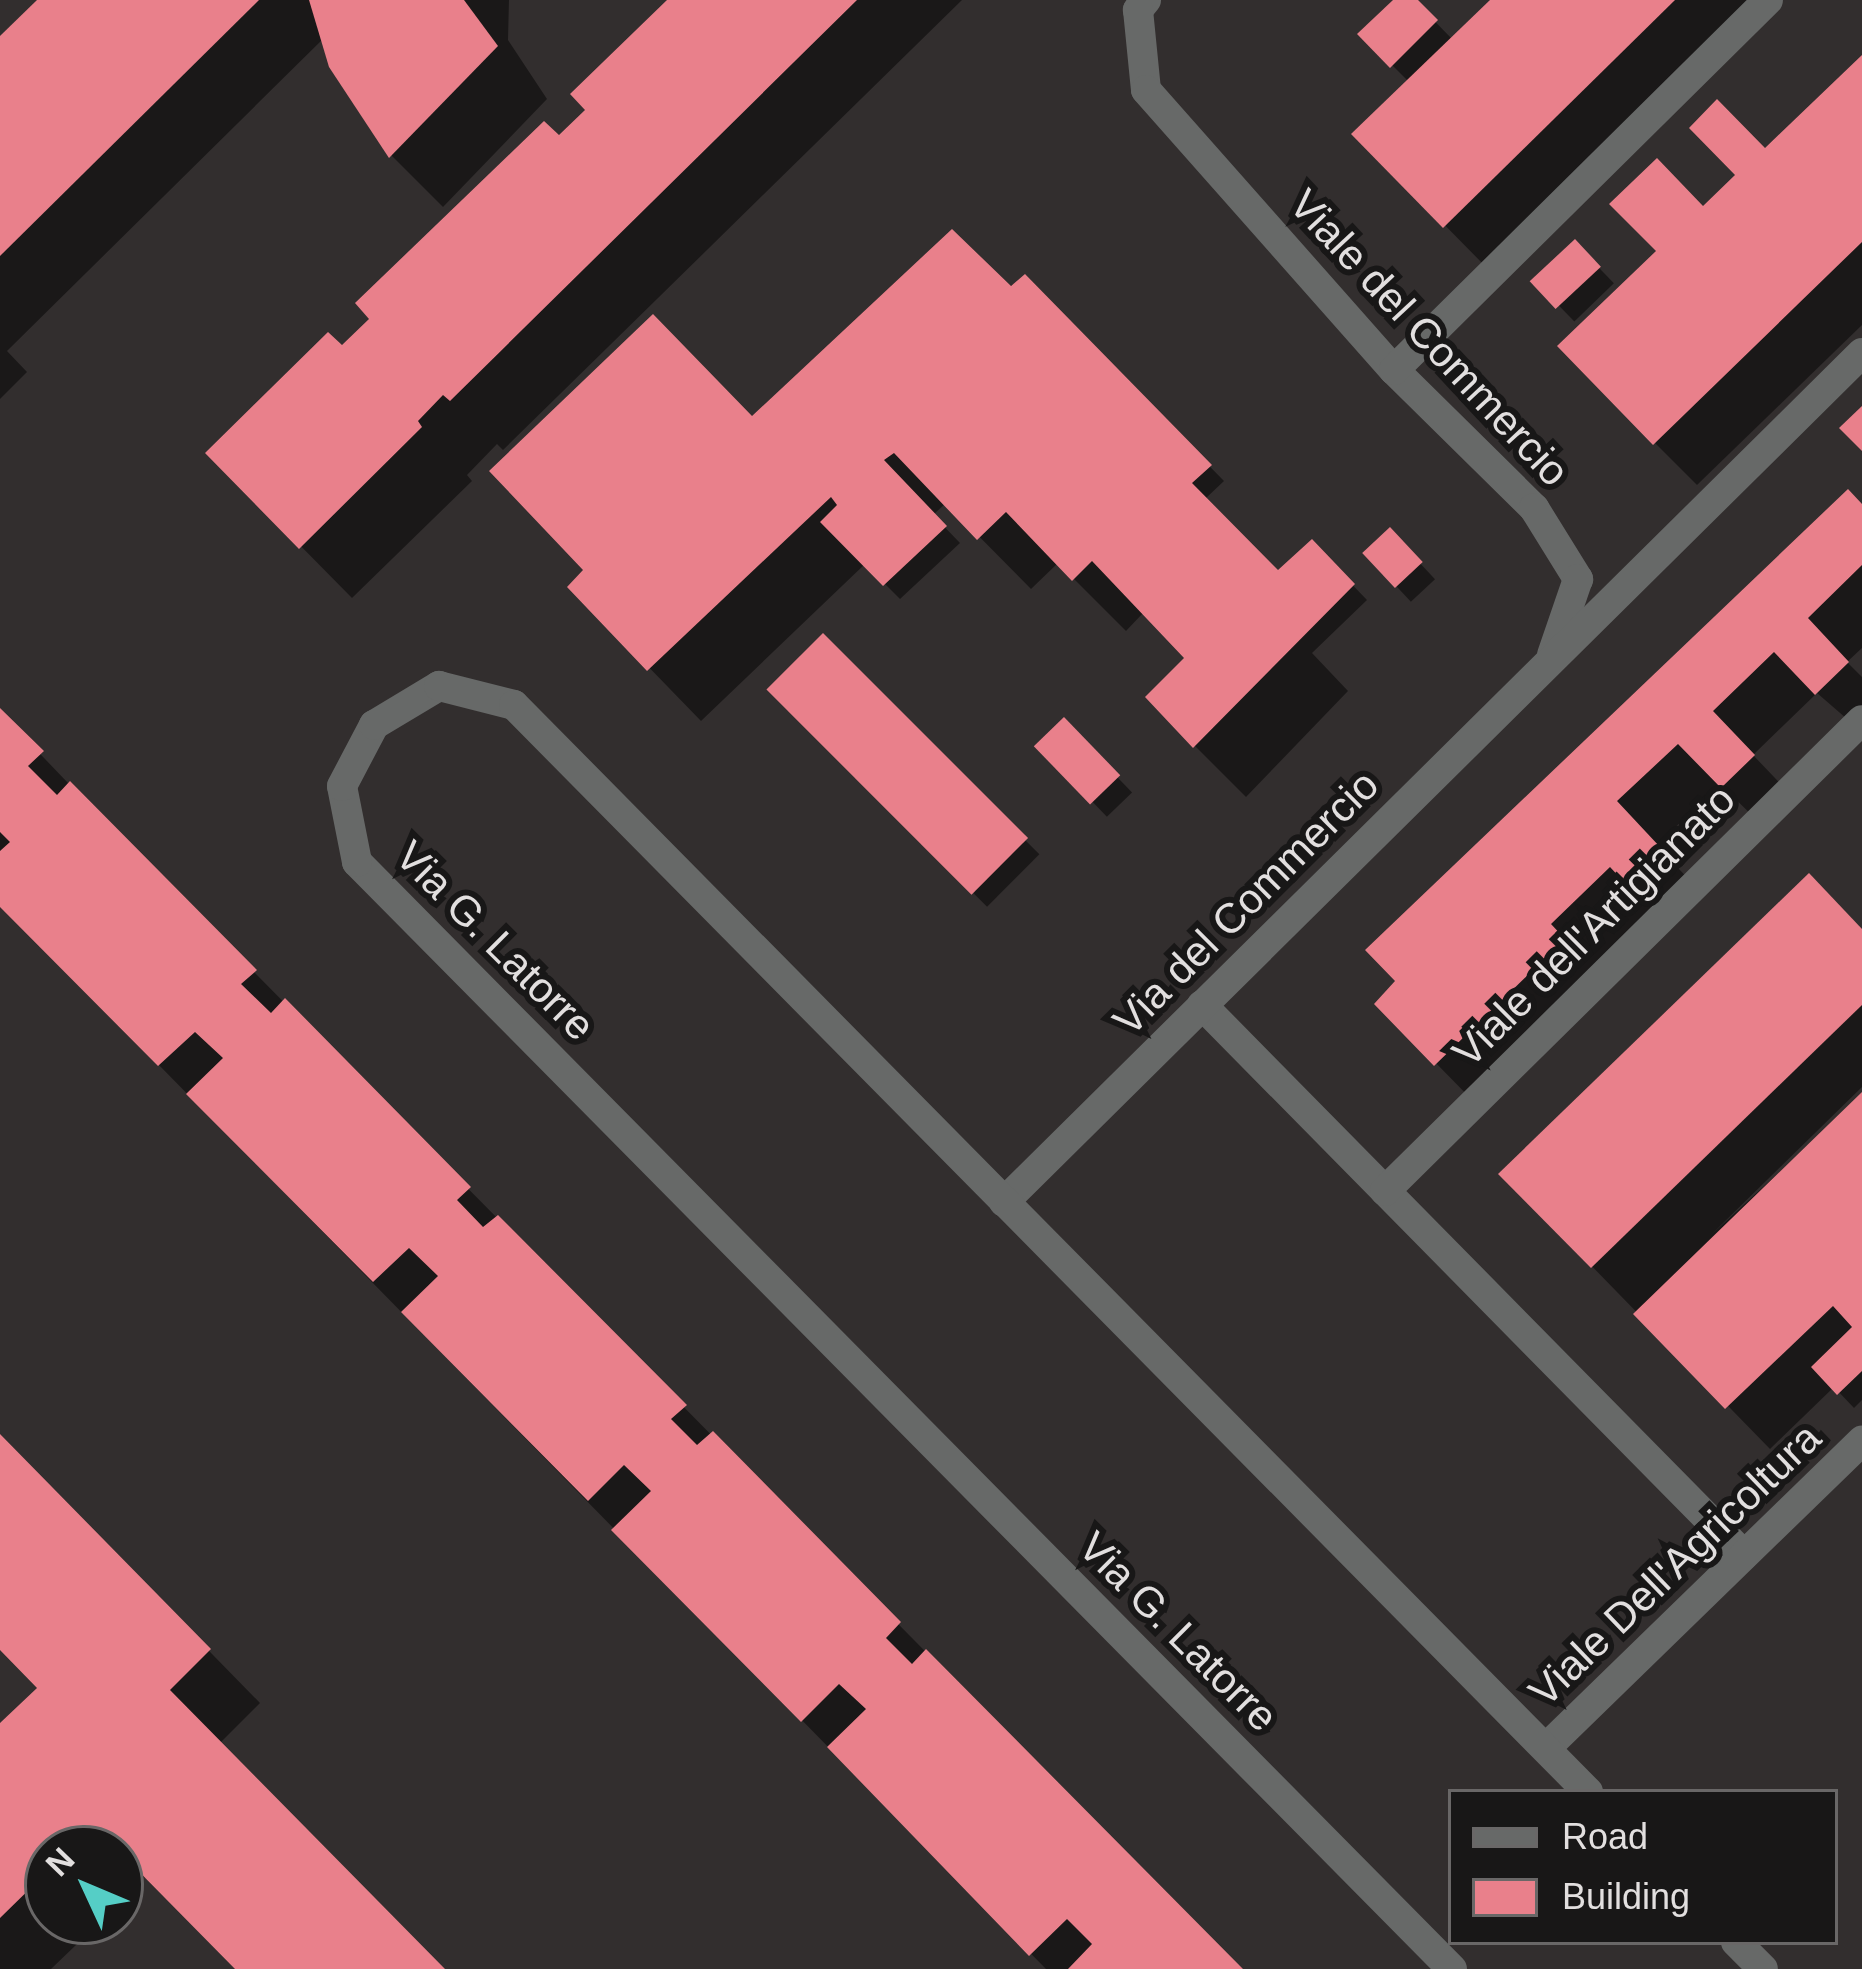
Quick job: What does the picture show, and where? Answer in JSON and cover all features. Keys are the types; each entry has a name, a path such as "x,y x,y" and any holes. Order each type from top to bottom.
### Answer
{"street":[{"path":"1394,370 1768,0"},
{"name":"Viale del Commercio","path":"1142,5 1146,90 1394,370 1534,508 1578,579 1548,666"},
{"path":"1548,666 1862,353"},
{"name":"Via del Commercio","path":"1004,1202 1548,666"},
{"name":"Via G. Latorre","path":"1452,1969 357,862 342,786 374,725 439,686 514,705 1585,1789"},
{"name":"Viale dell'Artigianato","path":"1385,1191 1862,719"},
{"path":"1202,1005 1744,1556"},
{"name":"Viale Dell'Agricoltura","path":"1546,1748 1862,1441"},
{"path":"1739,1945 1763,1969"}],"building":[{"path":"37,0 259,0 0,256 0,36"},
{"path":"309,0 464,0 498,46 389,158 329,67"},
{"path":"667,0 857,0 450,401 443,395 418,421 422,427 299,549 205,453 328,332 342,345 369,319 355,303 544,121 559,135 585,110 570,94"},
{"path":"1393,0 1418,0 1438,20 1390,68 1357,34"},
{"path":"1490,0 1675,0 1443,228 1351,134"},
{"path":"1862,55 1862,242 1653,445 1557,346 1656,251 1609,204 1657,158 1703,206 1735,175 1689,128 1717,99 1765,148"},
{"path":"952,229 1011,286 1025,274 1212,465 1192,483 1278,570 1312,539 1355,584 1193,748 1145,697 1184,658 1092,561 1072,581 1006,512 977,540 894,453 884,460 947,526 883,586 820,522 837,505 831,497 647,671 567,587 583,570 489,471 653,314 752,416"},
{"path":"1575,239 1601,267 1556,309 1530,281"},
{"path":"1862,406 1862,451 1839,428"},
{"path":"1848,489 1862,504 1862,565 1808,618 1849,662 1815,695 1774,652 1713,711 1755,755 1721,788 1678,744 1617,801 1660,847 1624,882 1610,867 1551,924 1565,939 1434,1066 1374,1004 1395,981 1365,950"},
{"path":"1390,527 1423,562 1395,588 1362,553"},
{"path":"823,633 1028,838 971,895 766,690"},
{"path":"0,708 44,751 28,766 57,795 70,781 257,970 241,984 271,1013 285,998 471,1187 457,1200 483,1227 498,1215 687,1405 671,1419 697,1445 713,1431 901,1622 886,1638 912,1664 926,1649 1243,1969 1068,1969 1092,1944 1067,1919 1029,1956 827,1747 866,1709 839,1684 801,1722 611,1530 651,1491 624,1465 588,1501 401,1312 438,1276 409,1248 373,1282 186,1094 223,1058 195,1032 158,1066 0,907 0,851 10,842 0,832"},
{"path":"1064,717 1120,775 1090,804 1034,746"},
{"path":"1809,873 1862,929 1862,1005 1591,1268 1498,1174"},
{"path":"1862,1092 1862,1371 1837,1395 1811,1367 1852,1327 1833,1306 1725,1409 1633,1314"},
{"path":"0,1434 211,1649 170,1690 445,1969 235,1969 144,1877 144,1825 24,1825 24,1894 0,1918 0,1723 37,1688 0,1650"}]}
